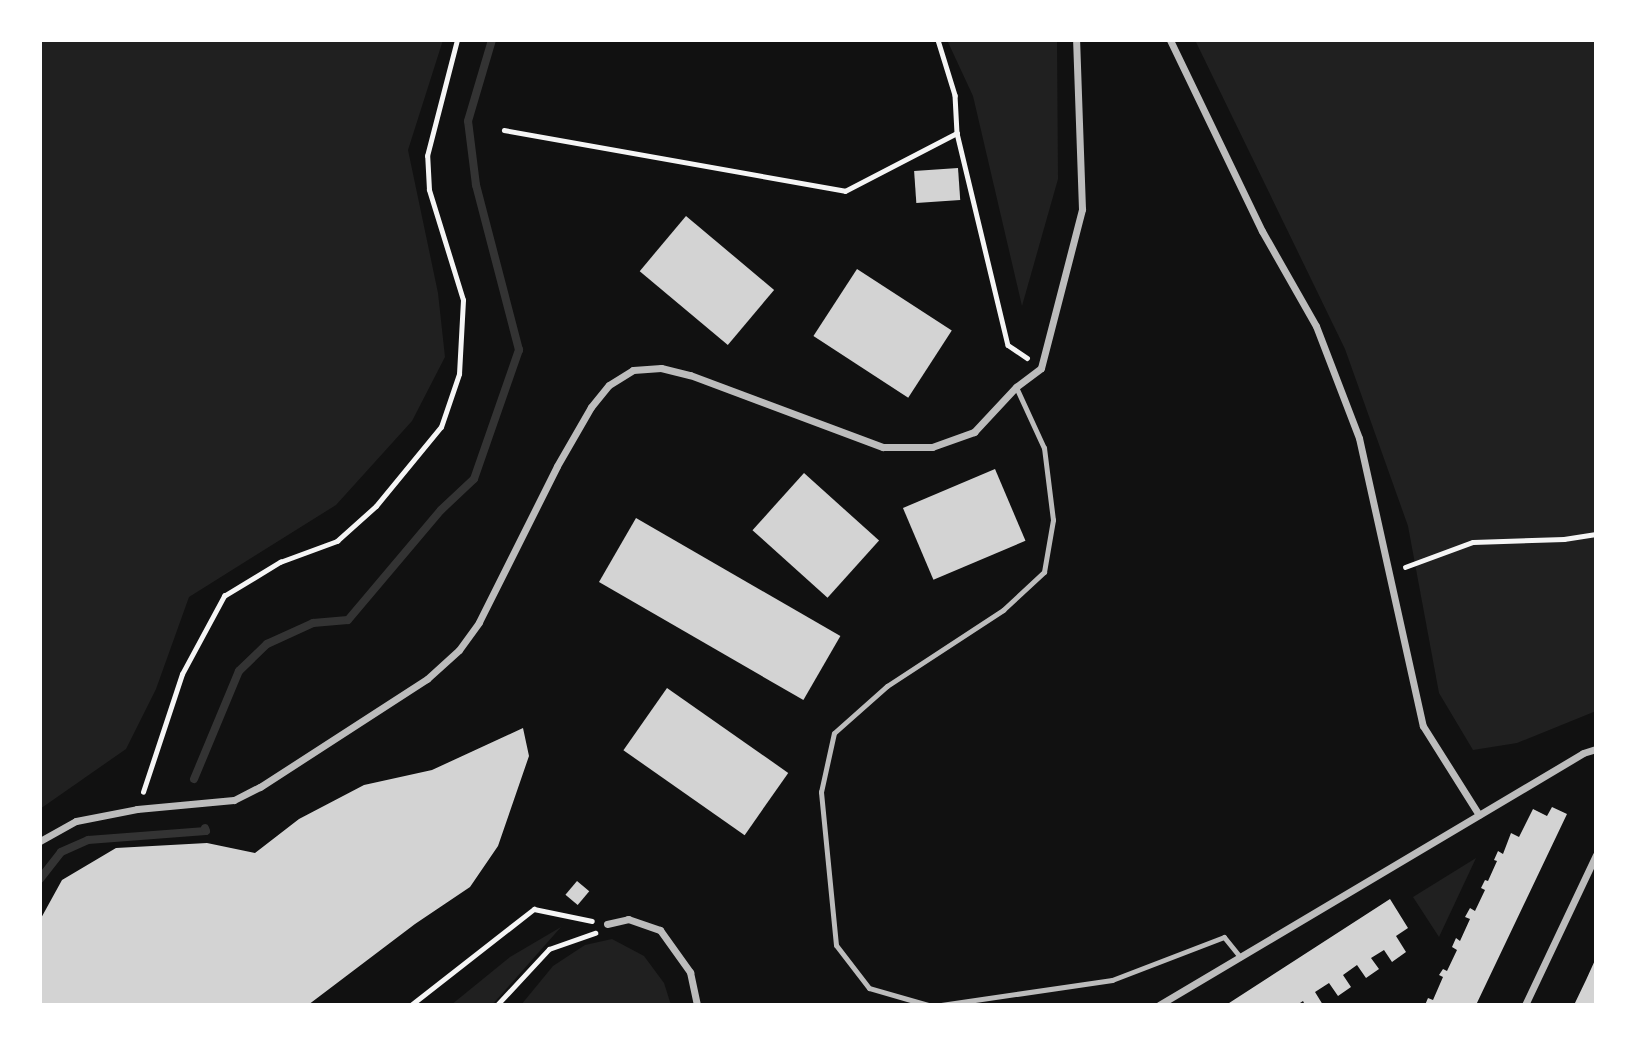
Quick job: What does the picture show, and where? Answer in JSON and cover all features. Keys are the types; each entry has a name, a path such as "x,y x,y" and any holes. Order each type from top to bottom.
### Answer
{"street":[{"path":"40,841 76,821 137,809 234,800 260,788 427,679 459,650 479,622 557,466 591,407 609,385 633,370 661,368 690,375 883,447 932,447 974,432 1016,387 1041,368 1082,209 1076,40"},
{"path":"1170,40 1262,231 1316,326 1359,438 1423,726 1479,815"},
{"path":"1159,1005 1583,753 1596,749"},
{"path":"1525,1005 1596,855"},
{"path":"607,924 628,919 660,930 690,972 697,1005"}],"lane":[{"path":"928,1005 869,988 836,945 821,792 834,733 887,686 1003,610 1044,572 1053,520 1044,448 1016,387"},
{"path":"942,1005 1112,980 1224,937 1240,957"}],"path":[{"path":"137,809 182,674 224,596 280,562 337,541 376,506 441,427 459,374 463,300 429,190 427,156 457,40"},
{"path":"938,40 955,95 957,133 1008,345 1041,368"},
{"path":"504,130 845,191 957,133"},
{"path":"1388,574 1473,542 1564,539 1596,534"},
{"path":"411,1005 534,909 607,924"},
{"path":"497,1005 549,948 590,936 607,924"}],"shaded area":[{"path":"40,40 443,40 408,150 438,293 445,357 412,421 336,505 189,597 156,689 126,749 40,809"},
{"path":"947,40 1057,40 1058,179 1022,306 973,96"},
{"path":"1195,40 1596,40 1596,711 1517,743 1473,750 1439,693 1408,526 1345,349"},
{"path":"1476,858 1439,937 1413,897"},
{"path":"561,927 492,1005 451,1005 510,957"},
{"path":"612,939 644,956 664,983 671,1005 521,1005 553,966 585,945"}],"building":[{"path":"958,168 960,200 916,203 914,171"},
{"path":"686,216 774,290 728,345 640,271"},
{"path":"857,269 952,331 908,398 813,336"},
{"path":"995,469 1025,541 933,580 903,508"},
{"path":"804,473 879,541 828,598 752,530"},
{"path":"636,518 840,636 803,700 599,582"},
{"path":"667,688 788,773 745,835 623,750"},
{"path":"523,728 529,756 498,846 470,887 415,924 308,1005 40,1005 40,920 62,880 116,848 207,843 255,853 299,819 364,785 432,770"},
{"path":"1552,807 1567,814 1476,1005 1425,1005 1428,998 1433,1000 1443,977 1439,975 1443,969 1447,971 1457,950 1452,947 1456,938 1460,941 1470,919 1465,917 1470,908 1475,911 1485,890 1481,888 1485,880 1488,881 1497,861 1494,860 1498,851 1503,854 1511,833 1519,837 1533,809 1547,816"},
{"path":"577,881 589,891 578,905 565,895"},
{"path":"1390,899 1408,928 1396,936 1406,952 1392,962 1384,950 1371,958 1379,969 1366,978 1357,965 1343,975 1351,987 1338,996 1329,983 1315,992 1323,1005 1305,1005 1303,1001 1297,1005 1226,1005"},
{"path":"1596,958 1596,1005 1574,1005 1586,980"}],"waterway":[{"path":"194,779 239,671 267,644 313,623 348,620 441,510 474,479 519,350 476,185 468,121 492,40"},
{"path":"40,879 61,852 88,840 206,831 205,828"}]}
